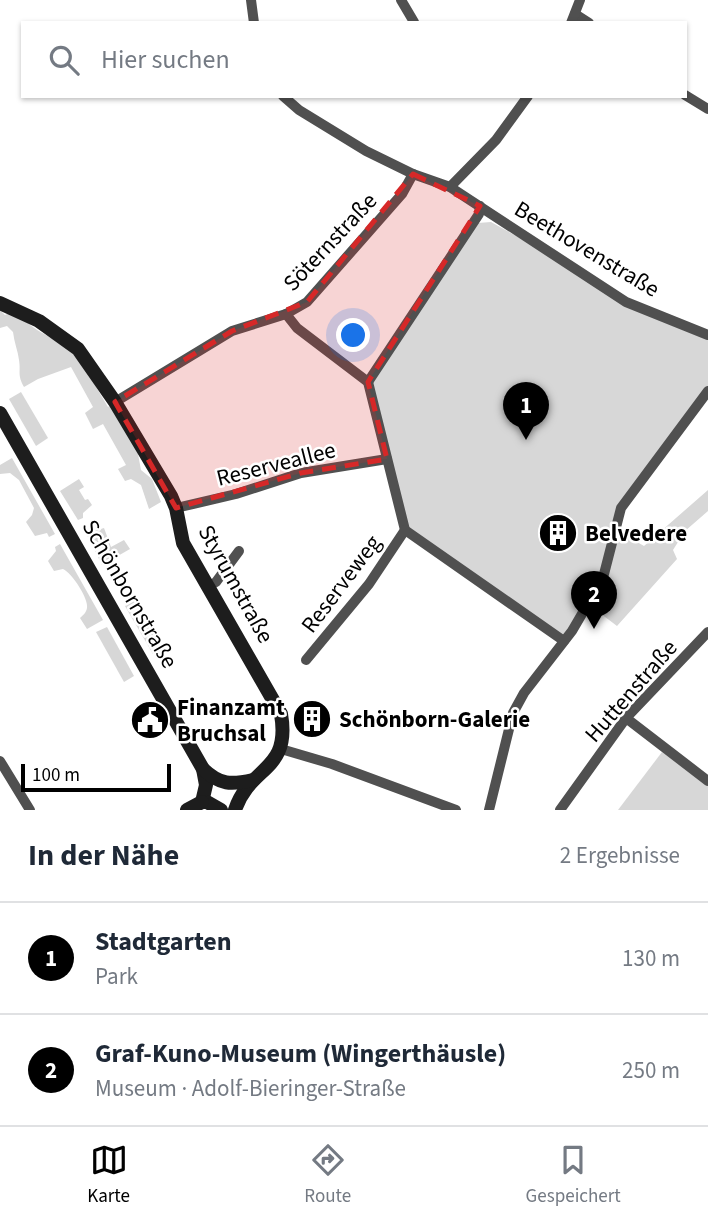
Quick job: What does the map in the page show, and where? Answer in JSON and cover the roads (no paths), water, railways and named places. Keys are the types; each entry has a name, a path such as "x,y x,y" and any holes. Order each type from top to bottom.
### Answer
{"main road":[{"name":"Styrumstraße","path":"0,303 39,321 78,349 115,402 162,479 176,508 183,542 281,714 285,733 281,749"},
{"name":"Schönbornstraße","path":"0,413 203,769"},
{"path":"235,810 253,780 281,749"},
{"path":"203,769 220,783 231,785 253,780"},
{"path":"202,802 206,785 203,769"},
{"path":"187,810 202,802 221,810"}],"street":[{"path":"251,0 254,21"},
{"path":"401,0 413,21"},
{"path":"573,19 580,0"},
{"path":"687,96 708,109"},
{"name":"Beethovenstraße","path":"285,98 299,110 366,151 414,174 450,187 626,302 708,335"},
{"path":"450,187 496,140 527,98"},
{"name":"Söternstraße","path":"115,402 232,331 286,314 307,302 376,220 402,194 414,174"},
{"path":"368,382 479,214 480,206"},
{"path":"286,314 297,328 368,382 405,530 564,640"},
{"path":"489,810 513,713 603,578 621,508 708,391"},
{"name":"Reserveallee","path":"176,508 236,495 301,473 387,459"},
{"name":"Reserveweg","path":"306,660 369,584 405,530"},
{"path":"209,586 216,582 239,551"},
{"name":"Huttenstraße","path":"560,810 626,718 708,632"},
{"path":"626,718 708,780"},
{"path":"281,749 319,759 456,810"},
{"path":"0,761 30,810"}],"place":[{"name":"Stadtgarten","path":"526,440"},
{"name":"Belvedere","path":"558,533"},
{"name":"Graf-Kuno-Museum (Wingerthäusle)","path":"594,629"},
{"name":"Schönborn-Galerie","path":"312,719"},
{"name":"Finanzamt Bruchsal","path":"150,720"}]}
